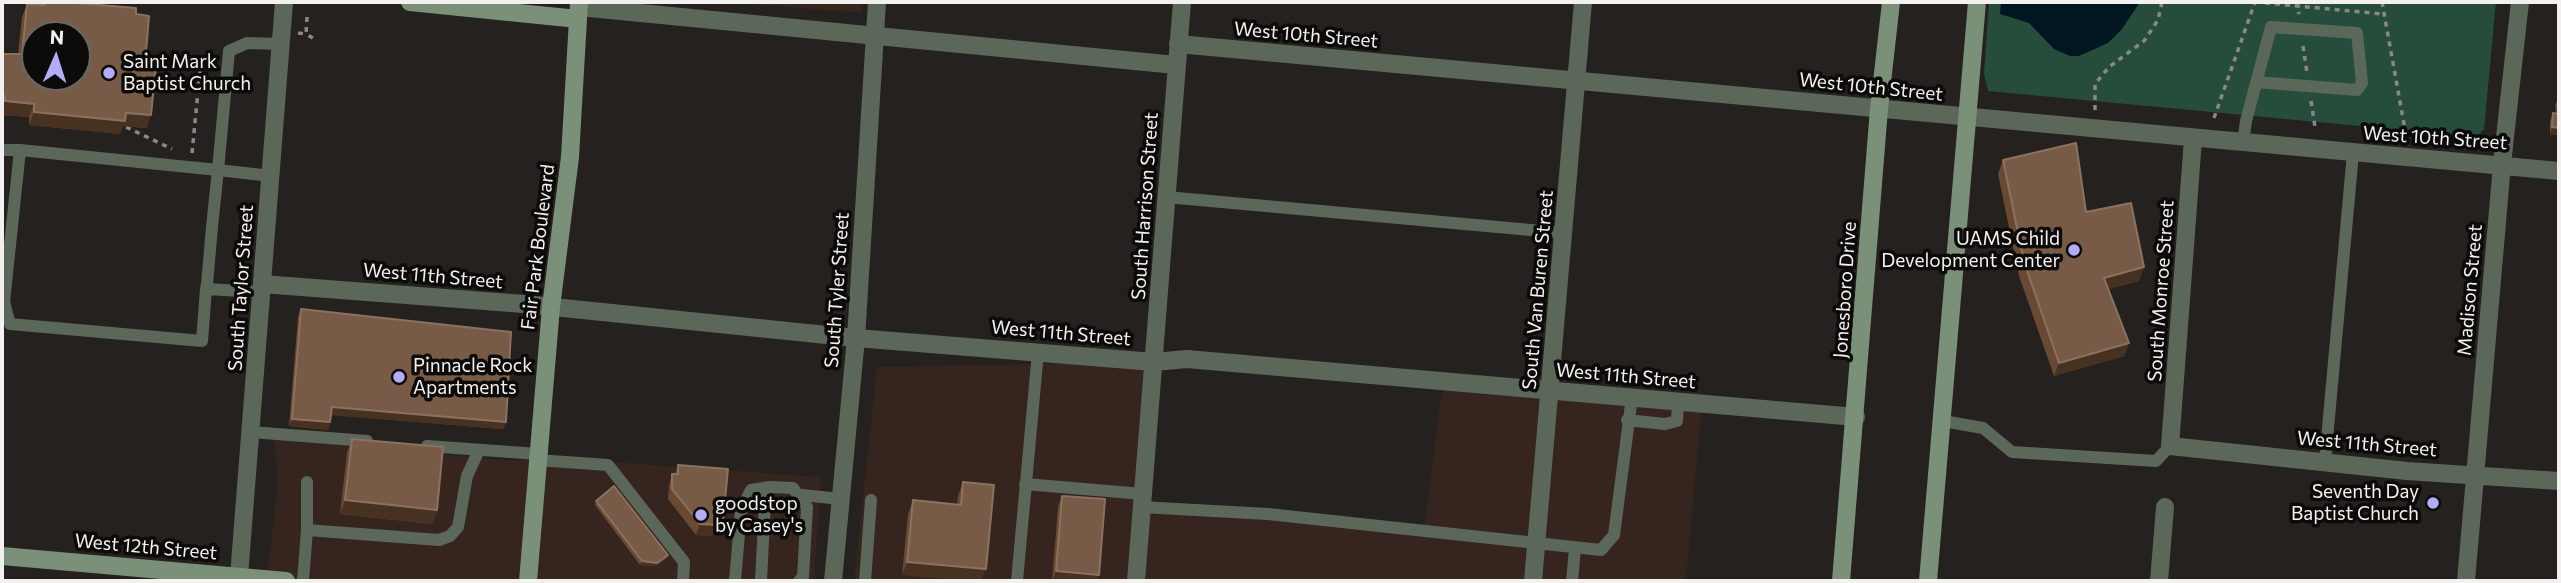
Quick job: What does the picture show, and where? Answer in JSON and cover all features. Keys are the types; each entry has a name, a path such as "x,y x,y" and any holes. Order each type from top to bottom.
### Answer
{"street":[{"name":"South Taylor Street","path":"233,578 251,432 284,2"},
{"path":"410,2 676,10 874,36 1176,65"},
{"name":"South Tyler Street","path":"833,581 856,338 877,2"},
{"name":"South Harrison Street","path":"1136,581 1182,2"},
{"name":"South Van Buren Street","path":"1533,581 1583,2"},
{"name":"Jonesboro Drive","path":"1841,581 1879,109 1891,2"},
{"path":"1928,581 1977,2"},
{"name":"Madison Street","path":"2466,581 2502,164 2520,2"},
{"name":"Fair Park Boulevard","path":"528,581 551,307 570,157 579,9"},
{"name":"West 10th Street","path":"1178,44 2243,144 2559,170"},
{"name":"South Monroe Street","path":"2170,446 2193,139"},
{"name":"West 11th Street","path":"262,288 551,307 856,338 1154,362 1187,359 1856,417"},
{"name":"West 11th Street","path":"2170,446 2559,481"},
{"path":"2159,581 2165,507"},
{"name":"West 12th Street","path":"2,556 286,581"}],"lane":[{"path":"2243,144 2256,82 2271,27 2357,33 2362,83 2357,90 2256,82"},
{"path":"20,150 5,266 4,302 10,324 202,341 229,51 247,43 281,44"},
{"path":"2,150 271,176"},
{"path":"2325,461 2353,153"},
{"path":"1166,197 1564,233"},
{"path":"206,289 262,288"},
{"path":"1017,581 1038,352"},
{"path":"1025,484 1142,501 1574,550 1601,550 1614,535 1632,397"},
{"path":"1627,420 1665,424 1677,421 1678,401"},
{"path":"1943,421 1983,428 2012,452 2156,461 2170,446"},
{"path":"251,432 376,442"},
{"path":"415,445 608,465 684,562 683,581"},
{"path":"307,530 439,540 450,536 458,527 467,477 478,452"},
{"path":"303,581 307,482"},
{"path":"761,581 765,499 770,487"},
{"path":"735,581 741,510 751,490 770,487 793,488 802,495 807,507 803,577 799,581"},
{"path":"802,495 841,499"},
{"path":"865,581 871,500"},
{"path":"1572,581 1574,550"}],"path":[{"path":"2097,129 2095,84 2109,67 2144,41 2158,20 2161,2"},
{"path":"2214,118 2255,2 2384,14"},
{"path":"2382,2 2406,135"},
{"path":"2298,4 2315,127"},
{"path":"307,17 306,34 316,40"},
{"path":"192,153 201,61"},
{"path":"126,127 176,151"}],"shaded area":[{"path":"723,2 863,2 862,13"},
{"path":"1154,362 1142,507 1424,531 1443,381 1702,403 1686,581 854,581 877,367"},
{"path":"274,438 502,460 570,459 821,477 814,581 264,581 269,561 278,483"}],"green space":[{"path":"1989,2 2496,2 2484,129 2477,137 1988,91 1984,74"}],"water":[{"path":"2001,2 2140,2 2122,29 2108,43 2079,56 2070,56 2054,49 2029,23 2000,14"}],"building":[{"path":"64,2 136,8 136,14 149,16 145,65 156,66 151,115 126,113 125,121 34,112 34,104 5,101 5,96 2,95 2,54 21,54 21,91 91,91 91,21 25,21 27,4"},
{"path":"2553,113 2559,114 2559,128 2552,127"},
{"name":"UAMS Child Development Center","path":"2076,143 2086,212 2131,203 2144,267 2104,278 2129,343 2059,363 2024,262 2003,160"},
{"name":"Pinnacle Rock Apartments","path":"301,309 511,332 506,422 332,407 330,422 292,419"},
{"path":"352,439 443,447 437,510 345,500"},
{"name":"goodstop by Casey's","path":"678,465 728,469 723,521 716,521 716,525 700,524 672,489 672,474 678,474"},
{"path":"963,482 994,485 986,569 907,562 913,500 961,505"},
{"name":"goodstop by Casey's","path":"614,486 668,555 657,563 642,561 596,501"},
{"path":"1062,496 1105,499 1099,575 1056,571"}],"place":[{"name":"Saint Mark Baptist Church","path":"109,73"},
{"name":"UAMS Child Development Center","path":"2074,250"},
{"name":"Pinnacle Rock Apartments","path":"399,377"},
{"name":"Seventh Day Baptist Church","path":"2433,503"},
{"name":"goodstop by Casey's","path":"701,515"}]}
